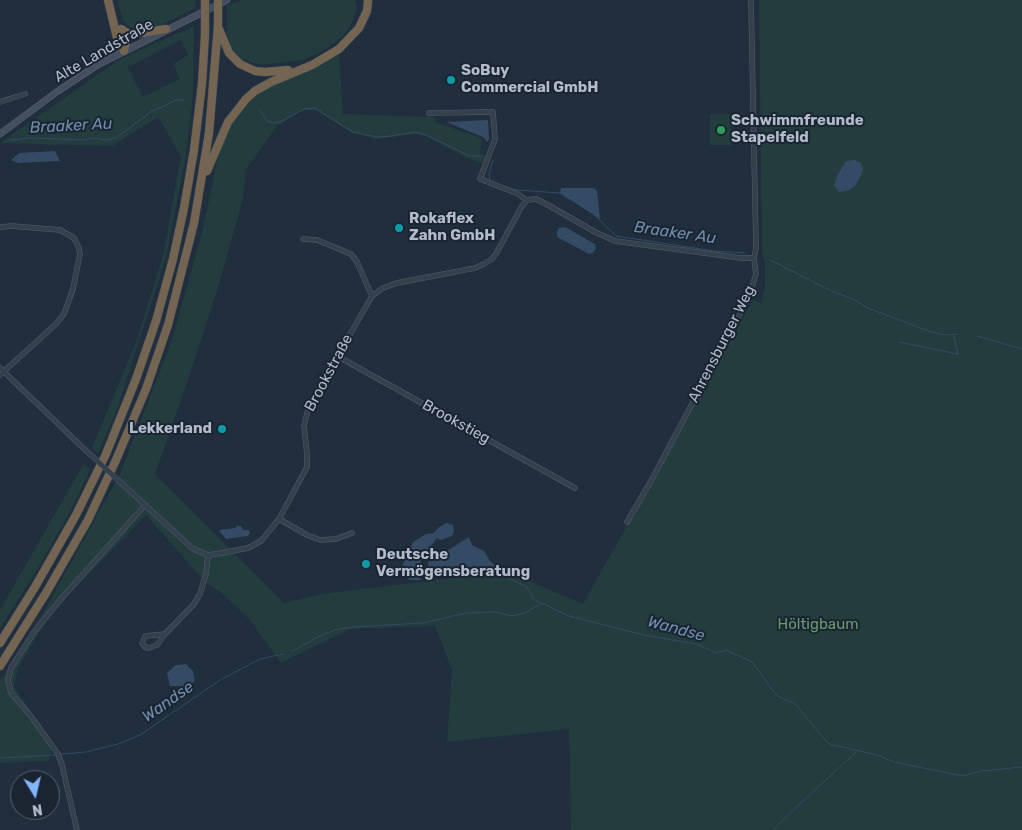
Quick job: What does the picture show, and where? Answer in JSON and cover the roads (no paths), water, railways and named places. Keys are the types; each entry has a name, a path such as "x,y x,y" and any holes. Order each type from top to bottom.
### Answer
{"highway":[{"path":"108,0 117,38 124,52"},
{"path":"0,643 35,587 76,515 97,472 136,379 153,330 173,259 195,141 202,84 205,0"},
{"path":"0,666 46,593 88,520 146,389 168,325 186,261 201,185 213,95 218,0"},
{"path":"201,185 228,122 246,99 270,82 312,65 339,49 350,39 365,18 368,0"},
{"path":"111,15 121,29 126,43 124,52"},
{"path":"218,26 229,53 247,68 265,72 281,72 312,65"},
{"path":"121,29 129,34 166,29"}],"main road":[{"name":"Alte Landstraße","path":"0,134 58,91 99,64 226,0"}],"street":[{"name":"Ahrensburger Weg","path":"627,522 749,297 756,274 754,258 756,248 752,0"},
{"path":"0,102 25,94"},
{"path":"429,113 493,112 495,139 480,179 516,193 528,200 536,199 597,233 615,241 741,258 754,258"},
{"path":"303,239 317,240 351,254 357,262 372,296 383,288 397,283 475,268 484,264 492,259 497,252 522,206 528,200"},
{"path":"0,227 12,226 60,230 74,238 80,254 73,289 64,314 56,324 1,371 192,548 208,554 206,574 200,594 194,604 165,634 157,646 152,648 145,647 142,643 145,636 165,634"},
{"name":"Brookstraße","path":"208,554 240,550 256,544 268,534 279,519 307,467 308,455 304,425 307,412 372,296"},
{"name":"Brookstieg","path":"337,356 575,488"},
{"path":"77,830 58,754 30,715 11,693 8,680 11,668 34,632 61,598 145,505"},
{"path":"279,519 320,540 336,539 352,533"}],"water":[{"path":"488,120 489,139 487,142 483,137 446,122"},
{"path":"55,151 60,161 18,163 11,160 19,153"},
{"path":"855,160 861,163 863,170 859,179 855,186 847,191 839,192 834,185 837,176 846,161"},
{"path":"561,188 594,188 597,190 600,219 560,193"},
{"path":"565,227 595,244 596,248 593,253 589,254 557,237 559,228"},
{"path":"446,523 453,525 454,531 452,536 441,540 437,538 421,559 420,566 423,576 420,580 411,580 405,577 402,573 403,564 413,542 426,534 434,533"},
{"path":"241,526 243,530 248,530 250,532 248,536 226,539 219,530 235,528"},
{"path":"469,537 472,545 484,551 490,561 499,569 496,572 473,568 435,571 429,569 428,563 431,558 441,558 445,552"},
{"path":"186,664 193,671 195,681 189,686 170,686 167,673 176,665"}],"waterway":[{"name":"Braaker Au","path":"9,140 31,138 86,140 92,138 106,140 116,138 152,111 177,100 184,100"},
{"name":"Braaker Au","path":"260,110 267,121 273,123 280,122 304,109 315,108 353,132 377,137 415,132 426,135 470,156 482,156"},
{"name":"Braaker Au","path":"490,181 489,174 493,160"},
{"name":"Braaker Au","path":"503,186 516,190 560,193 569,199"},
{"name":"Braaker Au","path":"594,215 616,236 714,251 745,253"},
{"name":"Braaker Au","path":"770,260 868,308 931,332 945,335 958,334"},
{"path":"899,342 958,354 954,336"},
{"name":"Braaker Au","path":"977,336 1022,349"},
{"path":"496,572 527,587 533,599 541,603"},
{"name":"Wandse","path":"292,651 335,630 353,627 423,623 466,613 495,612 512,616 525,613 542,603 569,616 644,635 696,644 716,653 726,650 752,662 777,696 794,703 828,743 833,745 877,755 894,762 963,776 982,771 1022,767"},
{"name":"Wandse","path":"61,754 86,752 118,744 140,735 220,680 260,659 283,654"},
{"path":"772,830 856,752"},
{"name":"Wandse","path":"0,758 55,755"}],"place":[{"name":"SoBuy Commercial GmbH","path":"451,80"},
{"name":"Schwimmfreunde Stapelfeld","path":"721,130"},
{"name":"Rokaflex Zahn GmbH","path":"399,228"},
{"name":"Lekkerland","path":"222,429"},
{"name":"Deutsche Vermögensberatung","path":"366,564"}],"park label":[{"name":"Höltigbaum","path":"818,625"}]}
